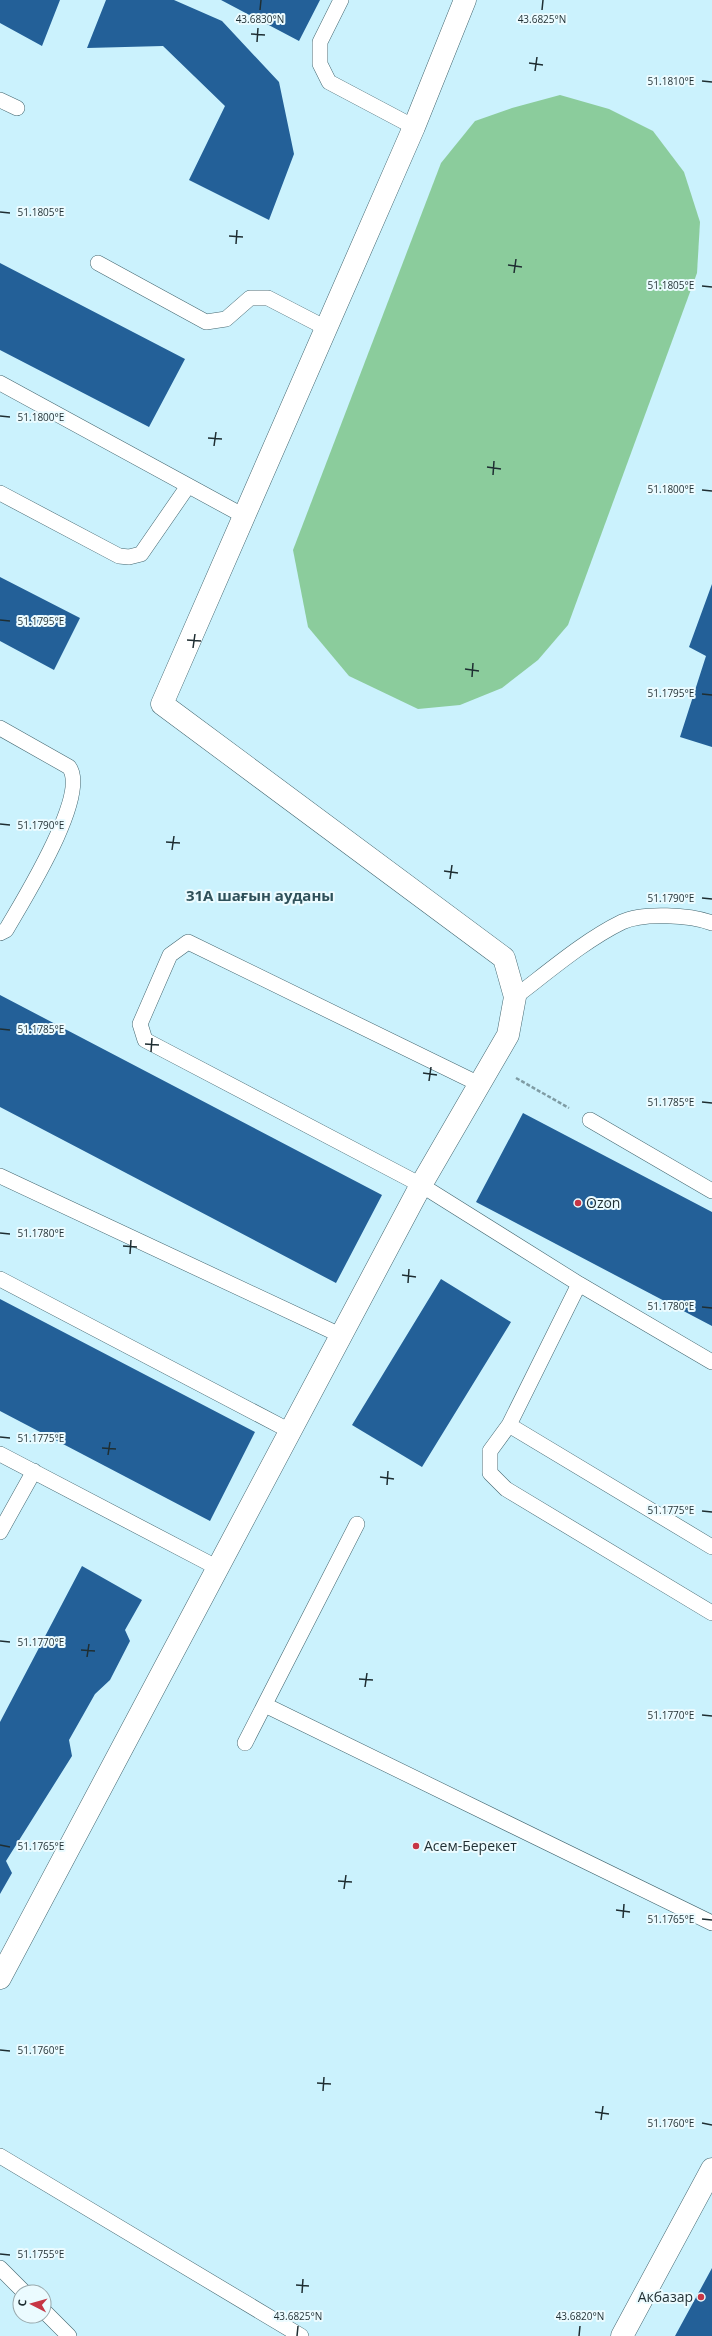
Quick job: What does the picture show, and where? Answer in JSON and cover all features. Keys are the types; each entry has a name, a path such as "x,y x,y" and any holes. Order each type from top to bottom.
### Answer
{"street":[{"path":"0,1978 340,1335 421,1185 508,1035 515,997 504,958 162,704 414,127 464,0"},
{"path":"622,2336 712,2169"}],"lane":[{"path":"341,0 320,42 320,64 329,82 414,127"},
{"path":"0,100 17,108"},
{"path":"98,263 206,322 226,319 250,298 268,298 326,328"},
{"path":"0,383 244,516"},
{"path":"0,494 119,556 129,557 141,554 188,486"},
{"path":"0,728 69,767 73,772 74,788 52,849 6,930 0,933"},
{"path":"515,997 592,940 623,921 657,914 712,923"},
{"path":"479,1084 188,942 170,955 140,1024 145,1040 421,1185 579,1284 712,1362"},
{"path":"590,1120 712,1191"},
{"path":"0,1176 340,1335"},
{"path":"0,1279 290,1431"},
{"path":"579,1284 509,1425 490,1451 490,1474 506,1489 712,1613"},
{"path":"509,1425 712,1547"},
{"path":"0,1454 218,1568"},
{"path":"0,1532 34,1471"},
{"path":"245,1743 357,1524"},
{"path":"265,1705 712,1923"},
{"path":"0,2156 301,2336"},
{"path":"0,2268 16,2284"},
{"path":"52,2319 69,2336"}],"path":[{"path":"492,1063 590,1120"}],"green space":[{"path":"560,95 609,109 653,131 684,172 700,222 697,273 568,625 538,660 502,688 460,705 418,709 349,676 308,627 293,550 441,163 475,121 512,108"}],"building":[{"path":"0,0 60,0 42,46 0,23"},
{"path":"106,0 174,0 222,21 279,82 294,154 269,220 189,180 225,106 163,46 87,48"},
{"path":"221,0 320,0 299,41"},
{"path":"0,263 185,359 149,427 0,350"},
{"path":"0,577 80,618 54,670 0,641"},
{"path":"712,584 712,747 680,737 706,656 689,647"},
{"path":"0,995 382,1195 336,1283 0,1107"},
{"path":"523,1113 712,1212 712,1326 476,1202"},
{"path":"441,1279 511,1322 422,1467 352,1425"},
{"path":"0,1299 255,1432 210,1521 0,1411"},
{"path":"82,1566 142,1600 125,1630 130,1641 110,1680 95,1694 69,1740 72,1756 6,1861 12,1873 0,1894 0,1722"},
{"name":"Акбазар","path":"712,2268 712,2336 675,2336"}],"place":[{"name":"Ozon","path":"578,1203"},
{"name":"Асем-Берекет","path":"416,1846"},
{"name":"Акбазар","path":"701,2297"}],"district":[{"name":"31А шағын ауданы","path":"260,896"}]}
